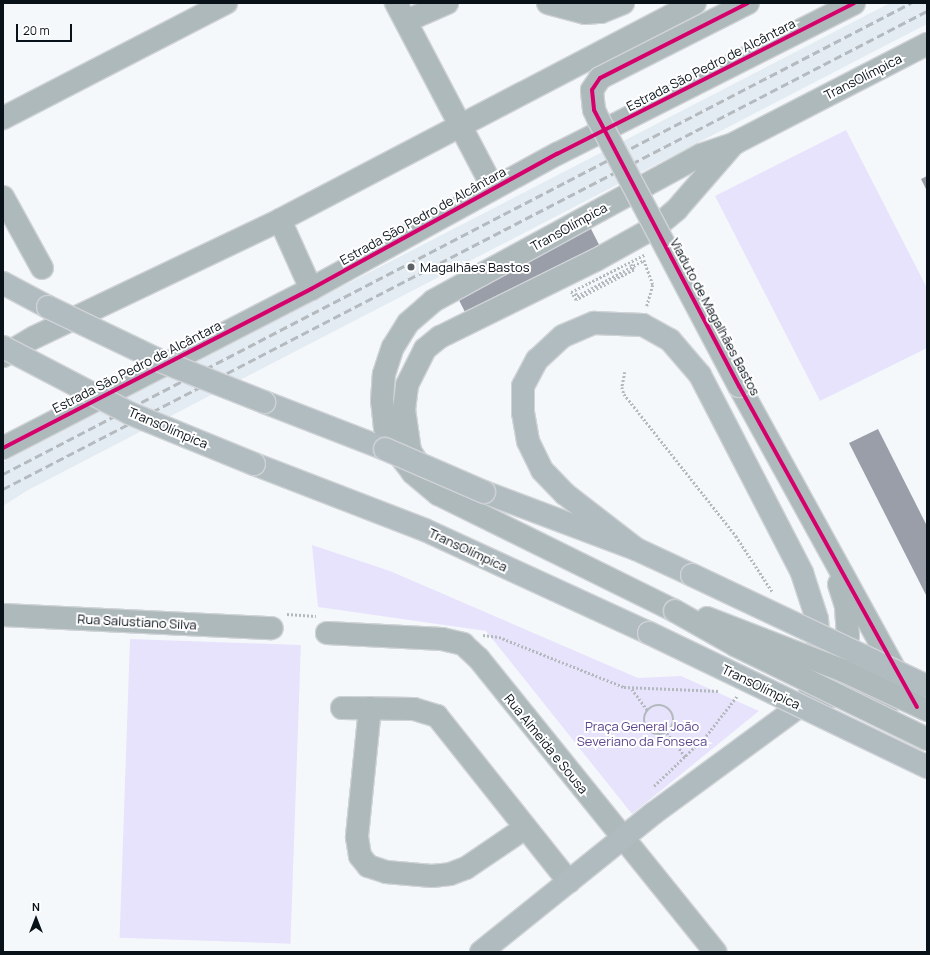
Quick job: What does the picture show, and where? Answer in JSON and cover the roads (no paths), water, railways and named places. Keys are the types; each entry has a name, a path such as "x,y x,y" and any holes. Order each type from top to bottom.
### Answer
{"highway":[{"path":"3,283 48,307 163,362 385,450 484,492 636,549 927,686"},
{"path":"636,549 564,494 542,470 528,441 523,413 523,386 537,360 562,336 594,323 643,325 670,340 700,375 802,573 816,618 819,647 809,699"},
{"name":"TransOlímpica","path":"3,347 129,412 254,464 425,530 649,633 927,767"}],"main road":[{"path":"481,952 622,839 809,699 859,692 896,699 924,713"}],"street":[{"path":"3,118 226,3"},
{"path":"447,3 401,12 493,188"},
{"path":"548,3 585,13 601,12 623,3"},
{"path":"3,356 42,334 280,220 695,3"},
{"name":"Viaduto de Magalhães Bastos","path":"748,3 600,78 592,90 594,110 740,386 828,548 924,713"},
{"name":"Estrada São Pedro de Alcântara","path":"3,448 311,289 493,188 854,3"},
{"name":"TransOlímpica","path":"927,44 735,143 702,155 446,294 408,323 393,347 384,374 382,400 385,428 395,449 413,473 438,494 670,607 735,645 927,739"},
{"name":"TransOlímpica","path":"438,494 410,451 405,430 407,385 425,349 440,337 596,260 657,226 677,209 710,168 735,143"},
{"path":"3,197 42,268"},
{"path":"280,220 311,289"},
{"name":"Viaduto de Magalhães Bastos","path":"809,699 837,666 848,636 846,606 828,548"},
{"name":"TransOlímpica","path":"670,607 741,629 829,665 924,713"},
{"name":"Rua Salustiano Silva","path":"3,615 272,628"},
{"name":"Rua Almeida e Sousa","path":"326,633 442,639 463,644 479,659 622,839 715,952"},
{"path":"342,708 414,709 437,716 569,882"},
{"path":"370,708 357,838 360,856 368,866 386,872 432,876 450,874 466,868 525,828"}],"railway":[{"path":"3,474 911,3"},
{"path":"3,489 927,11"}],"place":[{"name":"Magalhães Bastos","path":"411,267"}],"park label":[{"name":"Praça General João Severiano da Fonseca","path":"642,734"}]}
